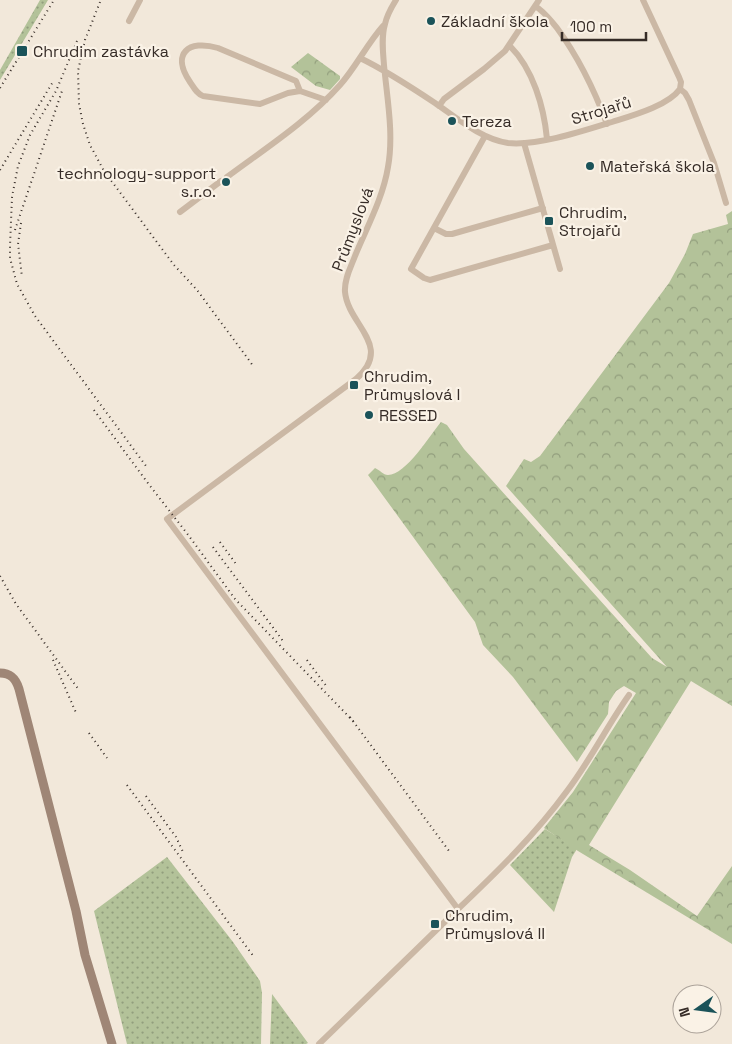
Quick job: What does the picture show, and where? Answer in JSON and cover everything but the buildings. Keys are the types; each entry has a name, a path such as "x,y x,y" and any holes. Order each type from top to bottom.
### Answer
{"street":[{"path":"129,21 140,0"},
{"name":"Průmyslová","path":"180,212 316,110 346,78 374,36 384,25 396,0"},
{"path":"644,0 679,76 680,90 685,93 689,100 714,163 726,203"},
{"path":"439,106 444,99 484,69 510,46 537,3 577,57 596,93 607,124"},
{"name":"Průmyslová","path":"384,25 383,42 390,131 389,167 381,194 345,285 348,305 370,343 370,356 367,365 356,379 167,519 458,909"},
{"path":"300,91 296,81 211,46 193,46 187,49 182,57 182,66 186,76 198,93 204,96 260,104 288,93 300,91 326,100"},
{"path":"510,46 521,58 532,80 542,113 547,139"},
{"name":"Strojařů","path":"360,58 385,70 485,136 509,143 524,143 565,136 607,124 653,107 672,97 680,90"},
{"path":"485,136 412,269 430,280 553,244"},
{"path":"524,143 560,269"},
{"path":"434,228 446,234 452,234 542,208"},
{"path":"0,673 10,676 18,686 85,955 112,1044"},
{"path":"319,1044 516,853 552,811 581,772 629,695"}],"green space":[{"path":"40,0 48,0 0,80 0,70"},
{"path":"308,53 340,76 340,79 330,90 316,86 291,67"},
{"path":"732,211 732,706 691,681 589,845 630,870 697,916 732,866 732,944 578,851 544,828 573,792 636,693 624,686 616,691 609,702 608,714 577,762 513,677 483,645 475,622 368,475 375,468 386,475 402,469 410,462 441,422 447,425 464,449 652,658 667,667 506,486 524,459 531,462 540,456 669,283 685,254 693,234 728,224 726,215"},
{"path":"545,829 577,849 572,857 554,912 510,865"},
{"path":"167,857 233,942 260,981 262,993 261,1044 127,1044 94,911"},
{"path":"272,994 308,1043 270,1044"}],"railway":[{"path":"0,88 54,0"},
{"path":"100,2 85,40 78,71 79,104 90,145 104,171 174,265 197,290 254,367"},
{"path":"77,41 56,91 30,135 18,166 12,197 10,258 17,284 35,316 146,466"},
{"path":"0,170 54,80"},
{"path":"15,230 63,88"},
{"path":"21,223 18,244 22,277"},
{"path":"94,410 235,599 354,722"},
{"path":"220,542 236,564"},
{"path":"213,547 283,641"},
{"path":"0,576 16,604 79,690"},
{"path":"53,660 77,715"},
{"path":"307,660 327,687"},
{"path":"350,717 449,851"},
{"path":"89,733 107,758"},
{"path":"127,785 254,957"},
{"path":"146,796 176,837 184,854"}],"place":[{"name":"Základní škola","path":"431,21"},
{"name":"Chrudim zastávka","path":"22,51"},
{"name":"Tereza","path":"452,121"},
{"name":"Mateřská škola","path":"590,166"},
{"name":"technology-support s.r.o.","path":"226,182"},
{"name":"Chrudim, Strojařů","path":"549,221"},
{"name":"Chrudim, Průmyslová I","path":"354,385"},
{"name":"RESSED","path":"369,415"},
{"name":"Chrudim, Průmyslová II","path":"435,924"}]}
